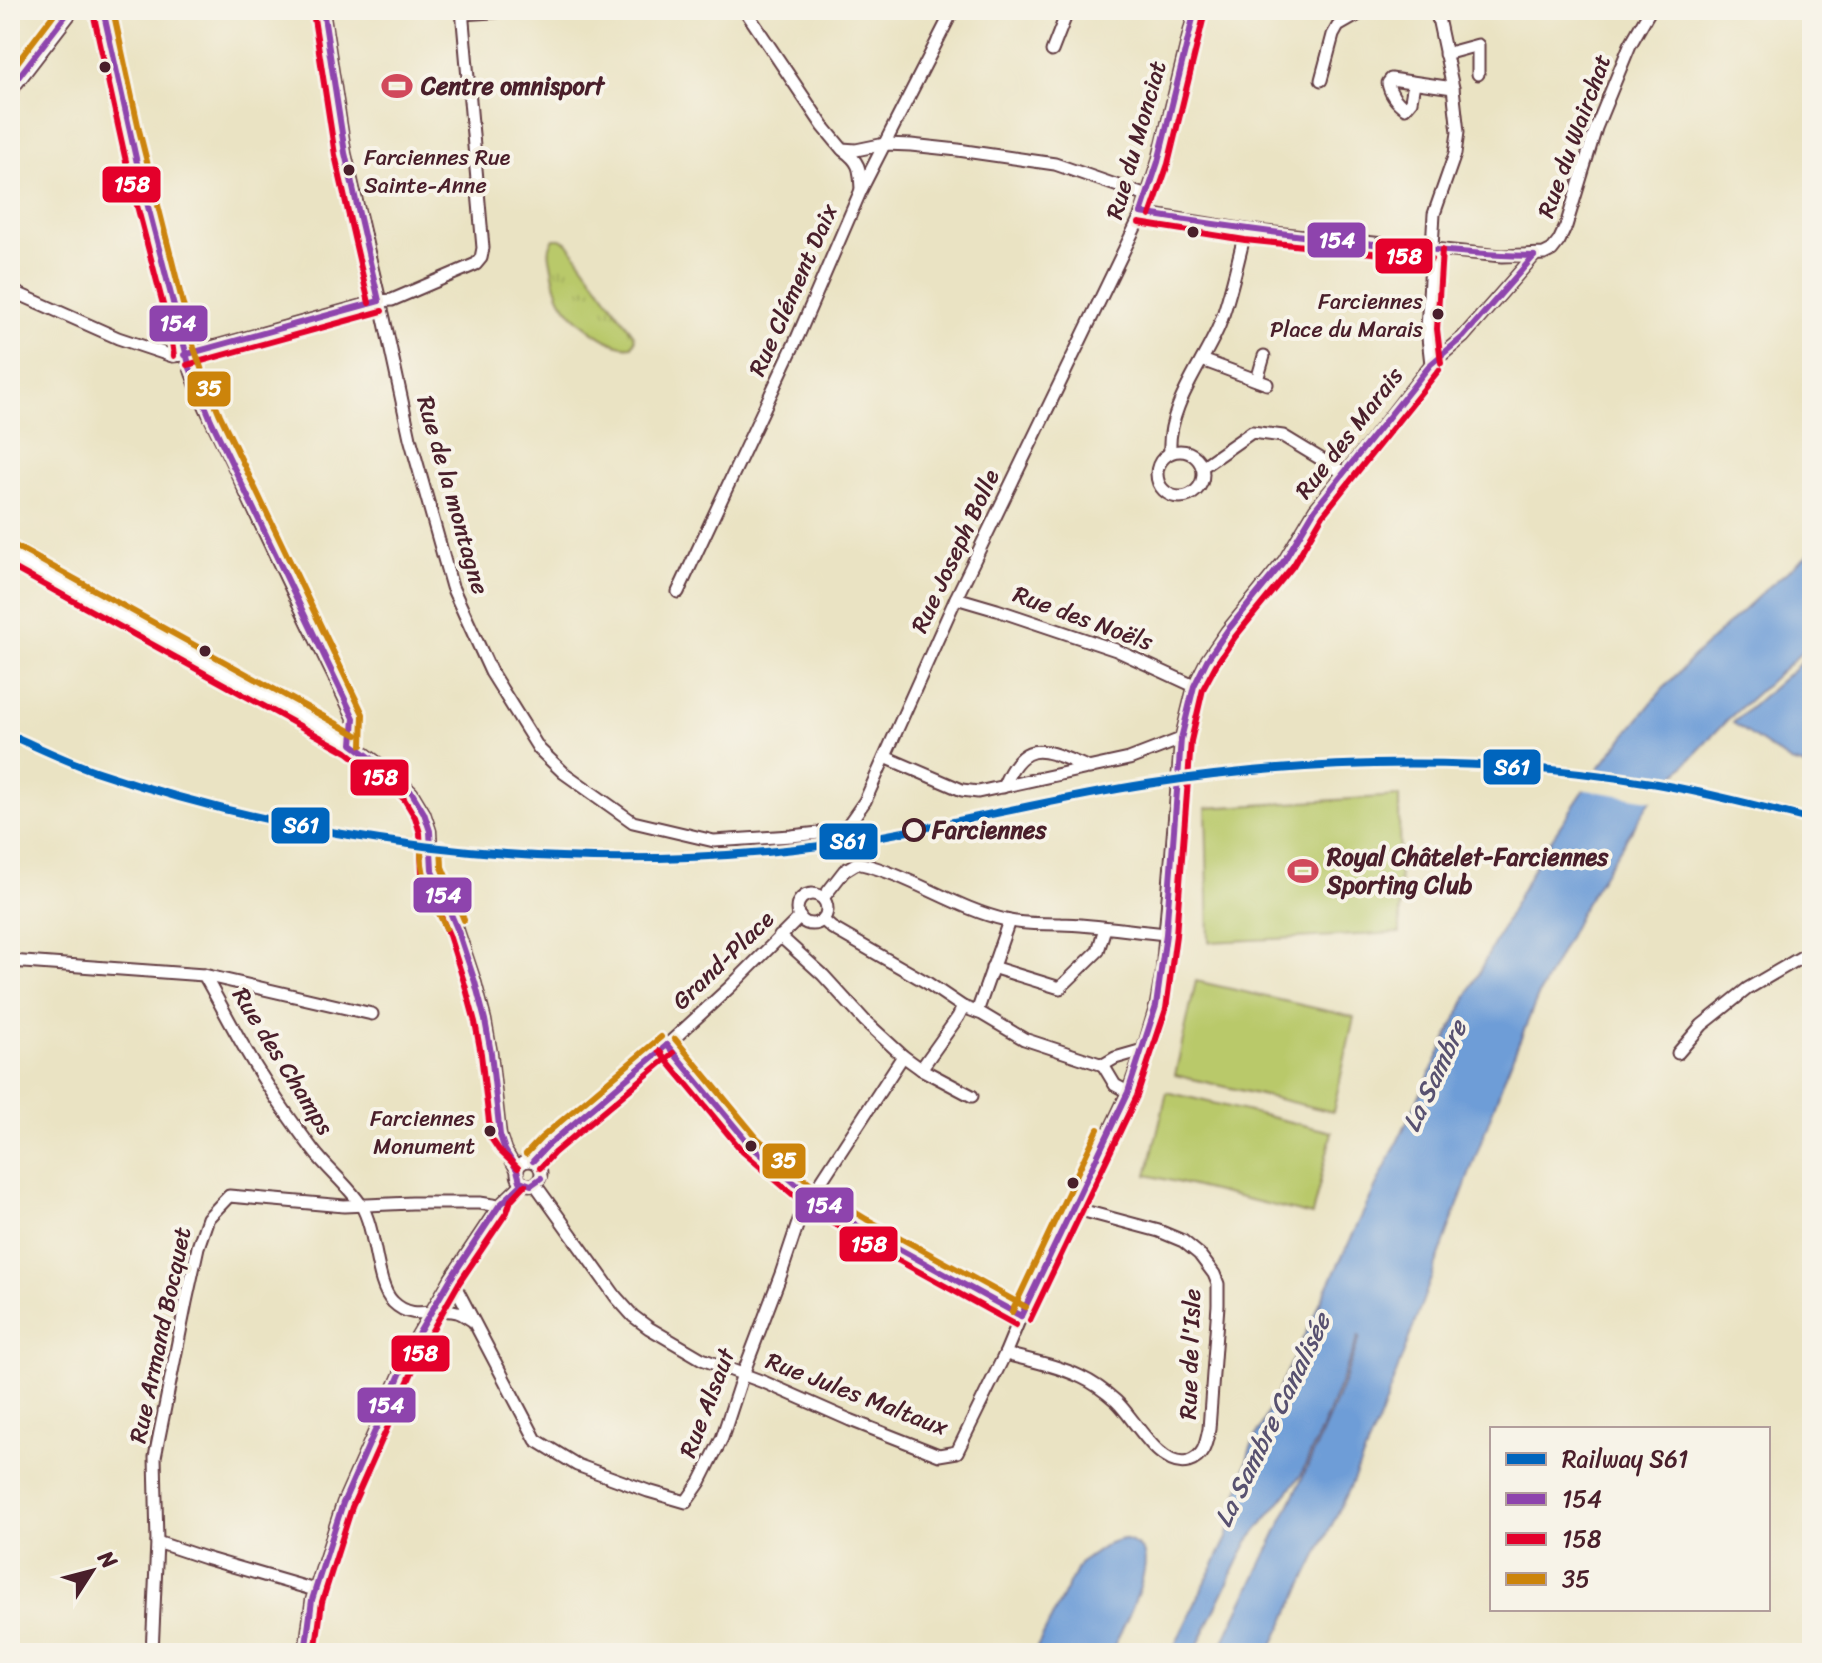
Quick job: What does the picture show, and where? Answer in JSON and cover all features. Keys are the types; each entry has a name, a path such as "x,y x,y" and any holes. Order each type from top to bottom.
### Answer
{"main road":[{"path":"10,88 70,10"}],"street":[{"path":"10,555 352,744 354,718 255,513 184,355 181,333 144,199 103,10"},
{"name":"Rue de la montagne","path":"323,10 345,153 410,438 452,587 491,672 539,749 564,773 633,822 714,841 838,831 848,825 865,801 885,757"},
{"path":"10,290 118,338 172,356 392,300 476,264 483,248 462,12 524,10"},
{"path":"745,10 823,126 854,158 859,166 861,190"},
{"name":"Rue Clément Daix","path":"678,592 809,312 861,190 953,10"},
{"path":"1052,51 1068,10"},
{"name":"Rue du Monciat","path":"1068,364 1141,213 1162,146 1195,10"},
{"path":"1321,80 1338,26 1366,10"},
{"path":"1431,364 1427,329 1434,214 1455,154 1458,132 1438,10"},
{"name":"Rue du Wairchat","path":"1534,256 1552,250 1562,234 1596,128 1630,45 1650,10"},
{"path":"1445,54 1478,45 1478,74"},
{"path":"1414,83 1453,88"},
{"path":"842,149 856,150 885,144 958,150 1055,164 1147,196"},
{"path":"1141,213 1246,230 1502,256 1534,256"},
{"path":"1170,452 1169,436 1181,402 1219,325 1246,230"},
{"name":"Rue des Marais","path":"1181,739 1194,686 1207,660 1284,561 1315,509 1431,364 1463,337 1534,256"},
{"path":"1202,360 1262,382 1264,356"},
{"name":"Rue Joseph Bolle","path":"885,757 956,598 1068,364"},
{"path":"1202,467 1252,432 1283,436 1344,473"},
{"path":"1170,452 1192,454 1202,467 1203,477 1188,496 1167,494 1157,481 1158,463 1170,452"},
{"name":"Rue des Noëls","path":"956,598 1116,650 1194,686"},
{"path":"885,757 962,790 978,792 1129,759 1181,739 1166,934 1156,1006 1128,1092 1005,1354"},
{"name":"Rue Jules Maltaux","path":"352,744 394,775 412,793 424,813 430,831 432,869 458,931 482,1007 491,1053 500,1135 505,1150 633,1316 702,1359 939,1455 957,1452 1005,1354"},
{"path":"1003,787 1012,766 1021,756 1034,751 1052,753 1090,768"},
{"path":"823,898 844,871 857,863 886,872 981,913 1009,921 1166,934"},
{"path":"814,894 823,898 827,909 823,920 810,924 800,917 799,903 805,896 814,894"},
{"name":"Grand-Place","path":"305,1653 312,1600 343,1503 417,1336 499,1206 547,1146 667,1045 800,917"},
{"path":"823,920 963,1007 1024,1039 1103,1065 1115,1085 1128,1092"},
{"path":"977,1012 1009,921"},
{"path":"992,967 1060,988 1098,951 1105,928"},
{"path":"780,936 903,1056 972,1096"},
{"path":"1678,1053 1702,1025 1747,989 1812,951"},
{"path":"10,961 204,975 372,1014"},
{"name":"Rue des Champs","path":"204,975 260,1074 314,1152 361,1206 386,1292 395,1304 407,1311 430,1314"},
{"path":"921,1069 963,1007"},
{"path":"667,1045 750,1145 811,1197 1021,1316"},
{"path":"1103,1065 1143,1050"},
{"name":"Rue Alsaut","path":"451,1278 536,1440 577,1465 686,1502 722,1438 799,1220 903,1056"},
{"name":"Rue Armand Bocquet","path":"152,1653 157,1542 155,1457 198,1247 208,1218 229,1196 344,1206 480,1203 499,1206"},
{"name":"Rue de l'Isle","path":"1005,1354 1082,1377 1116,1401 1170,1461 1184,1463 1198,1458 1205,1448 1218,1305 1218,1284 1214,1274 1199,1254 1183,1241 1159,1231 1073,1208"},
{"path":"430,1314 458,1312 474,1321"},
{"path":"157,1542 315,1590"}],"green space":[{"path":"554,239 567,242 634,335 632,346 603,338 566,307 557,290 550,260"},
{"name":"Royal Châtelet-Farciennes Sporting Club","path":"1399,796 1400,933 1209,942 1206,808"},
{"path":"1196,981 1354,1017 1333,1112 1175,1075"},
{"path":"1167,1092 1332,1132 1312,1215 1147,1175"}],"water":[{"path":"1812,551 1812,643 1727,720 1649,803 1585,904 1539,994 1507,1071 1378,1423 1348,1492 1269,1653 1218,1653 1312,1457 1359,1336 1301,1475 1247,1543 1194,1653 1171,1653 1227,1538 1250,1449 1472,986 1538,859 1601,765 1662,690 1765,590"},
{"path":"1812,653 1812,768 1791,762 1733,723"},
{"path":"1122,1539 1139,1547 1145,1561 1140,1588 1110,1653 1034,1653 1079,1564 1109,1543"}],"pier":[{"path":"1593,769 1675,781 1656,801 1580,789"}],"rail line":[{"name":"S61","path":"10,735 95,771 258,817 342,834 511,854 596,858 681,857 814,847 1147,784 1272,769 1336,765 1462,764 1588,774 1691,791 1812,820"}],"transit line":[{"name":"35","path":"10,72 57,10"},
{"name":"154","path":"10,88 70,10"},
{"name":"154","path":"103,10 139,172 190,368 211,420 354,718 352,744 394,775 412,793 424,813 430,831 432,869 458,931 485,1020 500,1135 520,1181 531,1185 541,1178"},
{"name":"35","path":"113,10 139,130 194,348 220,415 363,714 362,745"},
{"name":"154","path":"323,10 345,153 379,301"},
{"name":"154","path":"1141,213 1158,162 1195,10"},
{"name":"158","path":"93,12 174,356"},
{"name":"158","path":"313,12 335,155 369,303"},
{"name":"158","path":"1150,216 1168,164 1205,12"},
{"name":"154","path":"1141,213 1339,240 1534,256"},
{"name":"158","path":"1139,223 1245,240 1431,259"},
{"name":"158","path":"1441,363 1437,329 1442,250"},
{"name":"154","path":"1021,1316 1128,1092 1156,1006 1166,934 1181,739 1194,686 1207,660 1284,561 1315,509 1431,364 1463,337 1534,256"},
{"name":"154","path":"184,355 379,301"},
{"name":"158","path":"187,365 382,311"},
{"name":"158","path":"1030,1320 1137,1096 1166,1009 1176,935 1191,741 1203,689 1235,637 1293,566 1323,515 1439,370"},
{"name":"35","path":"15,546 357,735"},
{"name":"158","path":"10,566 347,752 404,799 415,817 420,833 422,872 449,935 475,1022 491,1138 518,1168"},
{"name":"35","path":"421,845 425,878 446,928"},
{"name":"35","path":"441,845 442,867 464,920"},
{"name":"35","path":"526,1154 661,1037"},
{"name":"35","path":"675,1039 757,1138 817,1189 1026,1307"},
{"name":"154","path":"667,1045 750,1145 811,1197 1021,1316"},
{"name":"154","path":"533,1161 667,1045"},
{"name":"158","path":"659,1051 743,1152 805,1205 856,1237 1016,1325"},
{"name":"158","path":"540,1168 673,1053"},
{"name":"35","path":"1012,1312 1098,1129"},
{"name":"154","path":"305,1653 312,1600 343,1503 417,1336 499,1206 523,1183"},
{"name":"158","path":"315,1653 322,1602 352,1507 426,1341 459,1283 507,1212 511,1200 525,1185"}],"place":[{"name":"Centre omnisport","path":"397,86"},
{"name":"Farciennes Rue Sainte-Anne","path":"349,170"},
{"name":"Farciennes Place du Marais","path":"1438,314"},
{"name":"Farciennes","path":"914,830"},
{"name":"Royal Châtelet-Farciennes Sporting Club","path":"1303,871"},
{"name":"Farciennes Monument","path":"490,1131"}],"water label":[{"name":"La Sambre","path":"1434,1076"},
{"name":"La Sambre Canalisée","path":"1272,1420"}]}
